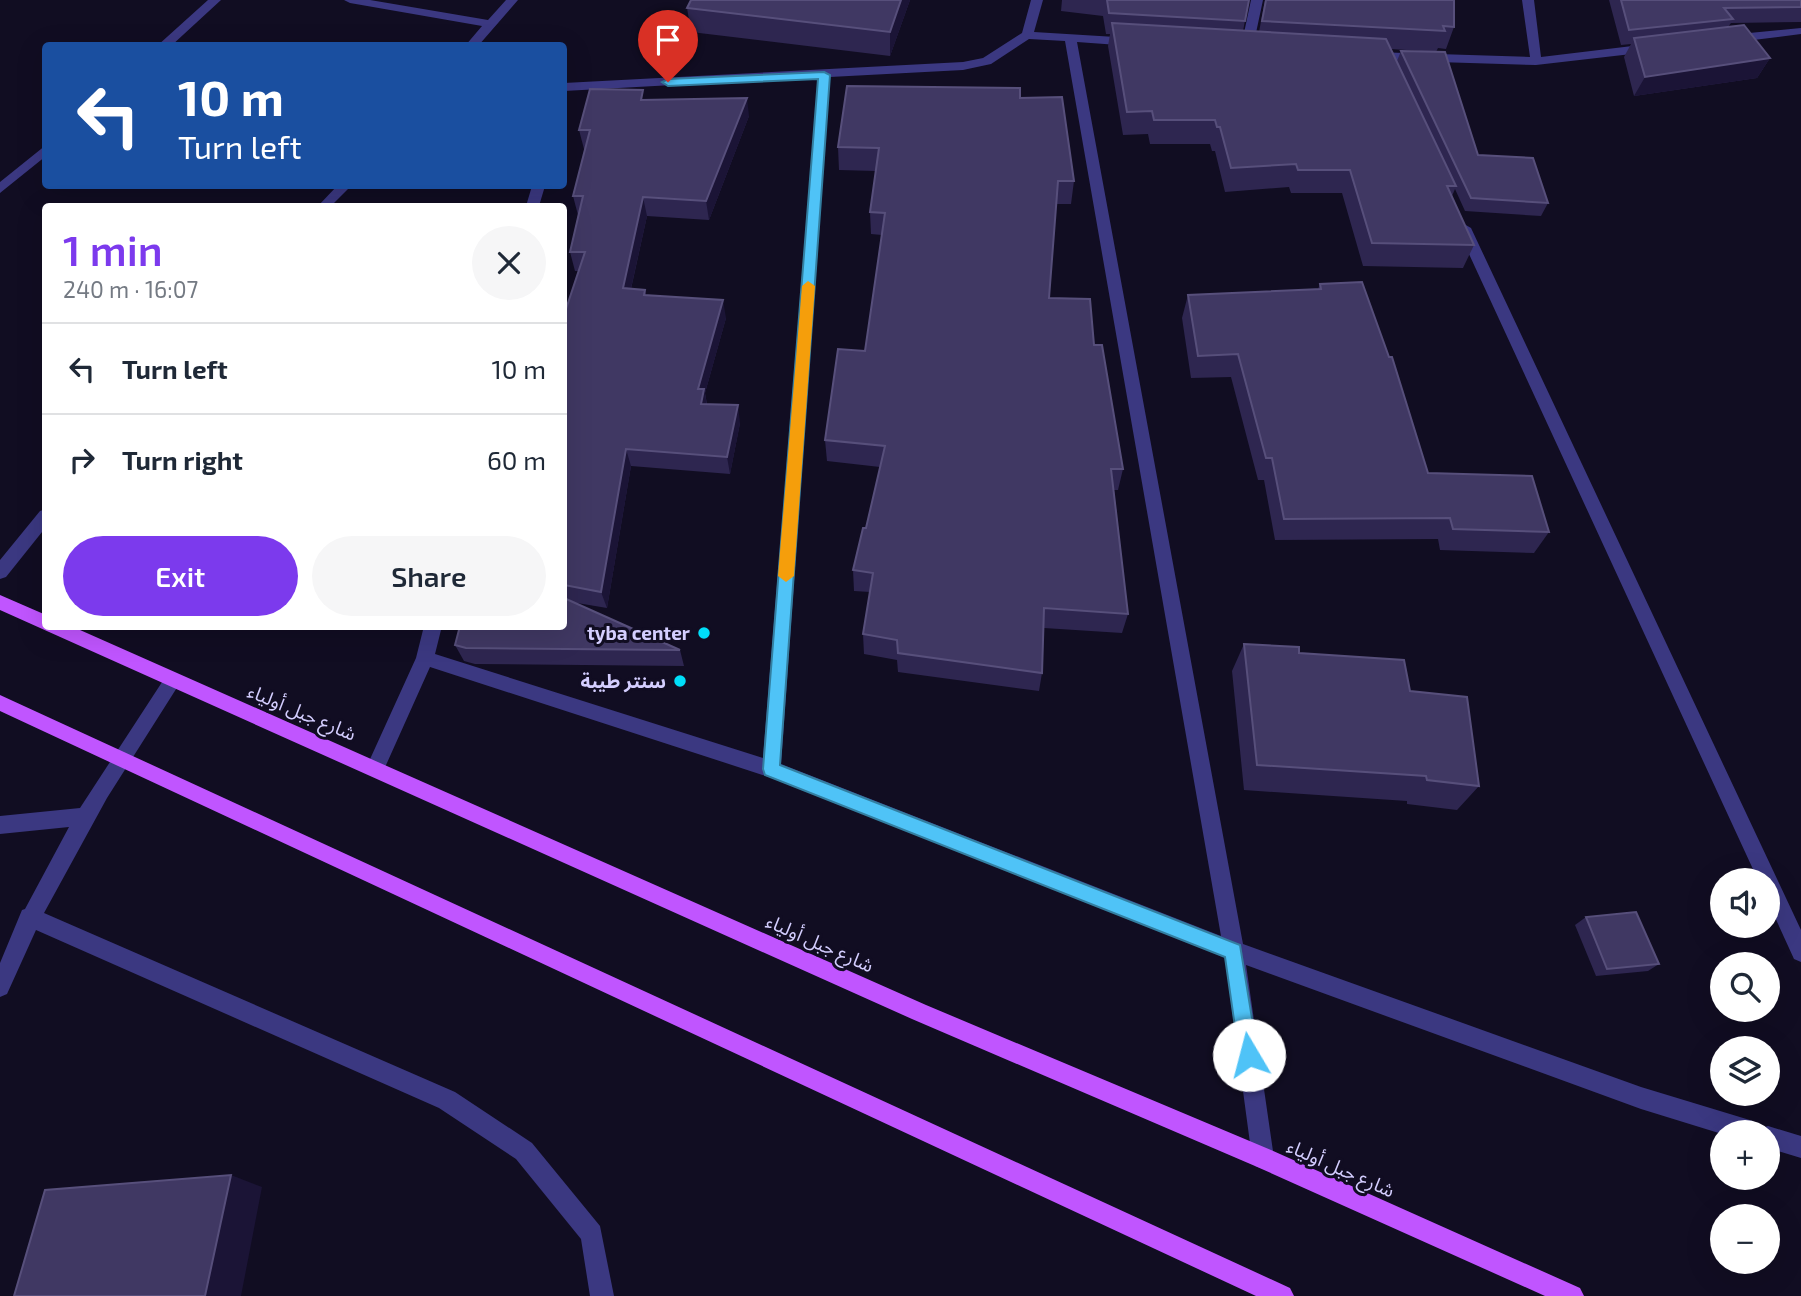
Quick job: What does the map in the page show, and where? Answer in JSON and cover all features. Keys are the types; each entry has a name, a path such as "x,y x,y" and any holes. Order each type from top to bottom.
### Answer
{"main road":[{"path":"0,602 42,621"},
{"name":"شارع جبل أولياء","path":"61,630 919,1012 1263,1158 1572,1296"},
{"path":"0,703 1282,1296"}],"street":[{"path":"168,42 215,0"},
{"path":"350,0 491,24"},
{"path":"475,42 512,0"},
{"path":"1027,35 1037,0"},
{"path":"1247,47 1257,0"},
{"path":"1528,0 1535,61"},
{"path":"1719,40 1801,31"},
{"path":"567,87 963,66 987,61 1027,35 1139,42"},
{"path":"1070,38 1234,951 1263,1158"},
{"path":"1357,55 1387,63 1535,61 1664,46"},
{"path":"1234,47 1261,48"},
{"path":"771,769 824,75"},
{"path":"0,189 42,152"},
{"path":"327,203 341,189"},
{"path":"1455,208 1801,953"},
{"path":"0,572 42,519"},
{"path":"375,768 425,658 432,630"},
{"path":"425,658 771,769 1234,951 1641,1098 1713,1120"},
{"path":"0,987 29,918 120,757 172,681"},
{"path":"0,825 87,816"},
{"path":"29,918 447,1100 524,1151 592,1234 602,1296"},
{"path":"1780,1141 1801,1147"}],"building":[{"path":"691,0 901,0 890,32 687,8"},
{"path":"1107,0 1249,0 1245,21 1109,13"},
{"path":"1266,0 1454,0 1454,27 1443,26 1445,31 1262,21"},
{"path":"1621,0 1801,0 1801,7 1724,8 1733,19 1629,30"},
{"path":"1112,23 1386,39 1456,186 1447,186 1474,245 1372,243 1350,170 1298,170 1296,164 1231,168 1220,127 1217,127 1215,120 1154,120 1152,111 1127,112"},
{"path":"1744,25 1770,58 1645,77 1634,38"},
{"path":"1401,51 1445,52 1478,155 1533,158 1548,203 1471,198"},
{"path":"847,86 1020,88 1020,98 1062,97 1074,181 1058,181 1049,298 1090,299 1094,345 1102,345 1123,469 1111,469 1128,614 1044,608 1042,673 898,653 897,640 863,634 873,573 853,570 885,446 825,440 838,349 865,351 885,213 870,212 879,148 838,147"},
{"path":"590,89 643,90 641,100 747,98 706,201 643,197 623,288 645,290 644,295 723,300 698,389 704,389 701,404 738,405 727,457 626,449 601,592 567,586 567,306 585,252 570,252 583,196 573,196 590,130 579,130"},
{"path":"1362,282 1389,357 1392,357 1428,473 1532,476 1549,532 1453,529 1450,518 1284,519 1272,458 1266,458 1238,354 1198,356 1188,295 1321,289 1320,284"},
{"path":"567,599 680,650 466,648 455,645 459,630 567,630"},
{"path":"1244,644 1299,647 1299,653 1404,660 1410,691 1467,697 1479,786 1427,780 1426,776 1257,765"},
{"path":"1636,912 1659,964 1607,969 1586,917"},
{"path":"231,1175 205,1296 14,1296 45,1190"}],"slow traffic":[{"path":"786,576 808,286"}],"place":[{"name":"tyba center","path":"704,633"},
{"name":"سنتر طيبة","path":"680,681"}],"route":[{"path":"668,82 824,75 771,769 1234,951 1249,1055"}]}
